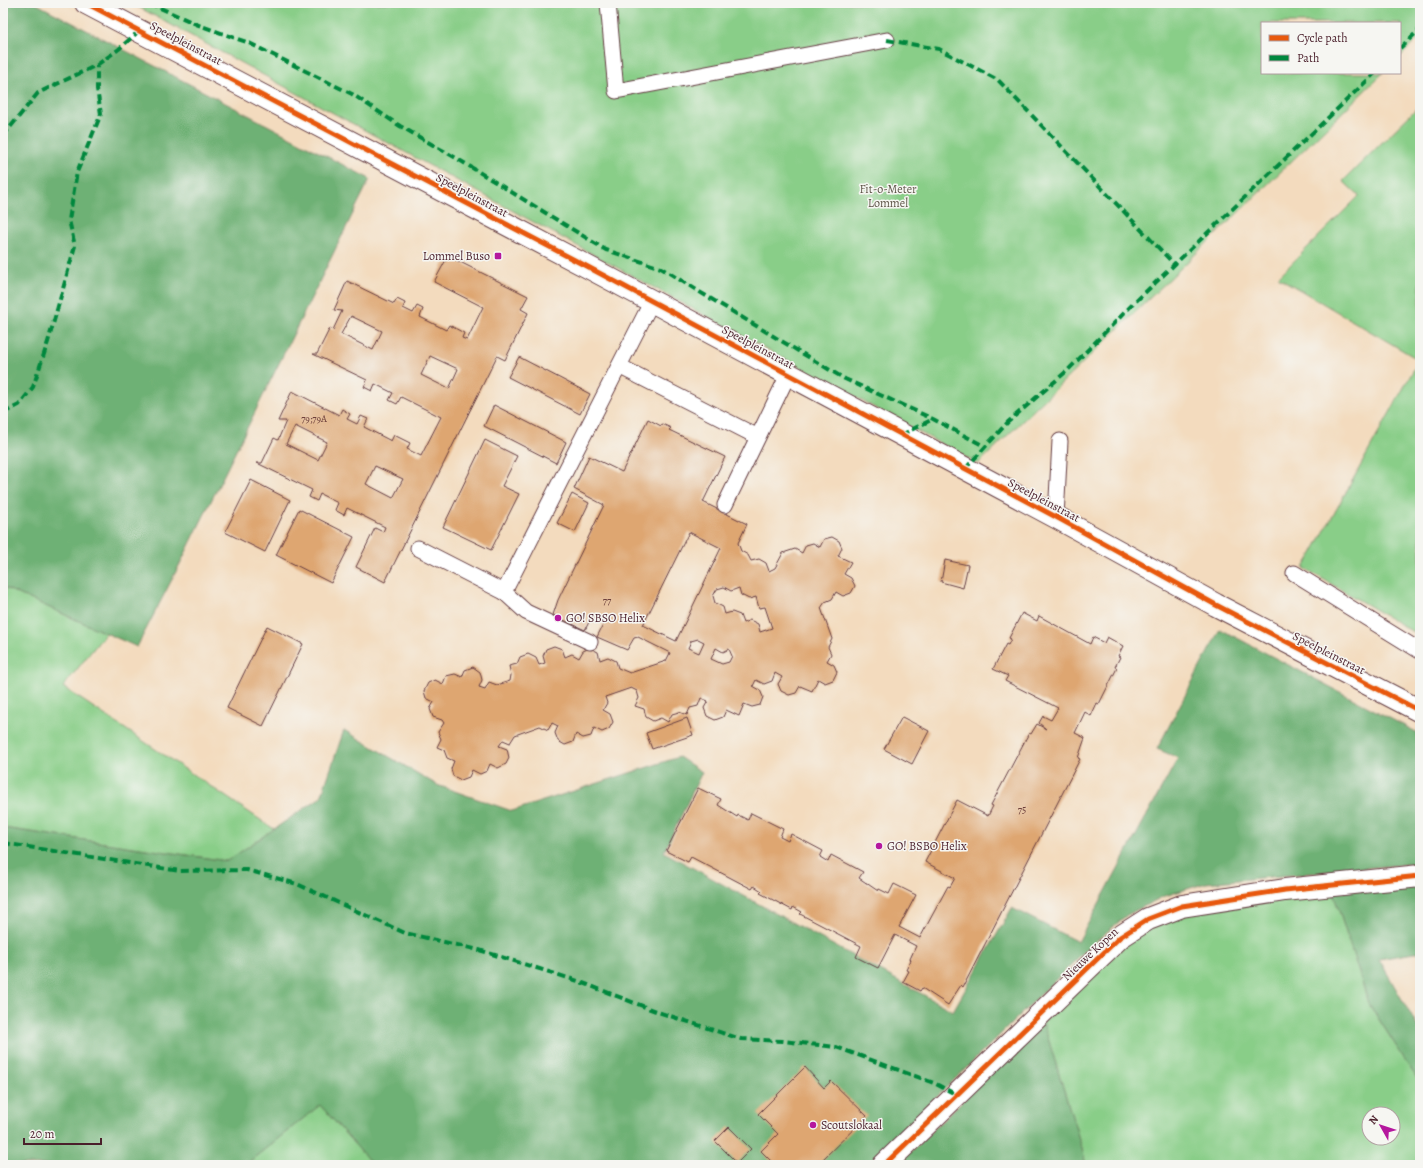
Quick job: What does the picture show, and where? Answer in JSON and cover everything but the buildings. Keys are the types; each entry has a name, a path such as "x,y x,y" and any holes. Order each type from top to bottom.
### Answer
{"street":[{"name":"Speelpleinstraat","path":"86,3 652,301 1056,517 1216,605 1420,711"},
{"name":"Nieuwe Kopen","path":"884,1165 1120,937 1148,919 1182,906 1284,890 1420,876"}],"lane":[{"path":"608,3 616,91 887,40"},
{"path":"504,592 652,301"},
{"path":"619,366 758,437"},
{"path":"725,505 788,374"},
{"path":"1056,517 1060,441"},
{"path":"418,548 504,592 526,612 590,642"},
{"path":"1294,573 1420,651"}],"green space":[{"path":"3,3 35,3 370,179 182,560 137,647 3,587"},
{"name":"Fit-o-Meter Lommel","path":"131,3 1420,3 1420,37 1401,56 1401,22 1261,22 1261,74 1382,74 978,464"},
{"path":"1420,105 1420,636 1304,568 1419,360 1278,277 1359,196 1343,181"},
{"path":"3,587 106,633 63,687 274,829 227,861 3,828"},
{"path":"1220,629 1420,734 1420,863 1206,883 1162,897 1127,915 1088,948 868,1165 373,1165 320,1105 245,1165 3,1165 3,828 227,861 321,797 344,730 437,785 512,811 679,757 702,772 664,852 953,1011 1012,908 1078,942 1178,758 1157,749"},
{"path":"1420,885 1420,952 1379,959 1420,1031 1420,1083 1369,1004 1333,892"},
{"path":"1333,892 1369,1004 1420,1083 1420,1165 1086,1165 1043,1022 1137,934 1190,908"},
{"path":"1043,1022 1086,1165 897,1165"},
{"path":"320,1105 373,1165 245,1165"}],"marked path":[{"path":"149,3 196,24 249,43 352,94 400,126 456,158 606,250 661,268 845,379 933,419 986,447"},
{"path":"1401,47 1420,29"},
{"path":"3,136 38,93 97,65 119,49 140,30"},
{"path":"887,40 939,49 998,80 1175,265"},
{"path":"3,413 19,405 33,387 48,342 75,246 69,220 77,172 101,114 97,89 97,65"},
{"path":"965,469 1008,422 1068,370 1132,305 1374,74"},
{"path":"901,435 933,419"},
{"path":"3,843 180,871 247,870 297,884 405,933 479,950 578,981 658,1012 741,1039 783,1041 836,1047 934,1083 957,1095"}],"cycle path":[{"path":"86,3 586,266 1056,517 1216,605 1420,711"},
{"path":"884,1165 1120,937 1148,919 1182,906 1285,890 1420,876"}],"place":[{"name":"Lommel Buso","path":"498,256"},
{"name":"GO! SBSO Helix","path":"558,618"},
{"name":"GO! BSBO Helix","path":"879,846"},
{"name":"Scoutslokaal","path":"813,1125"}]}
